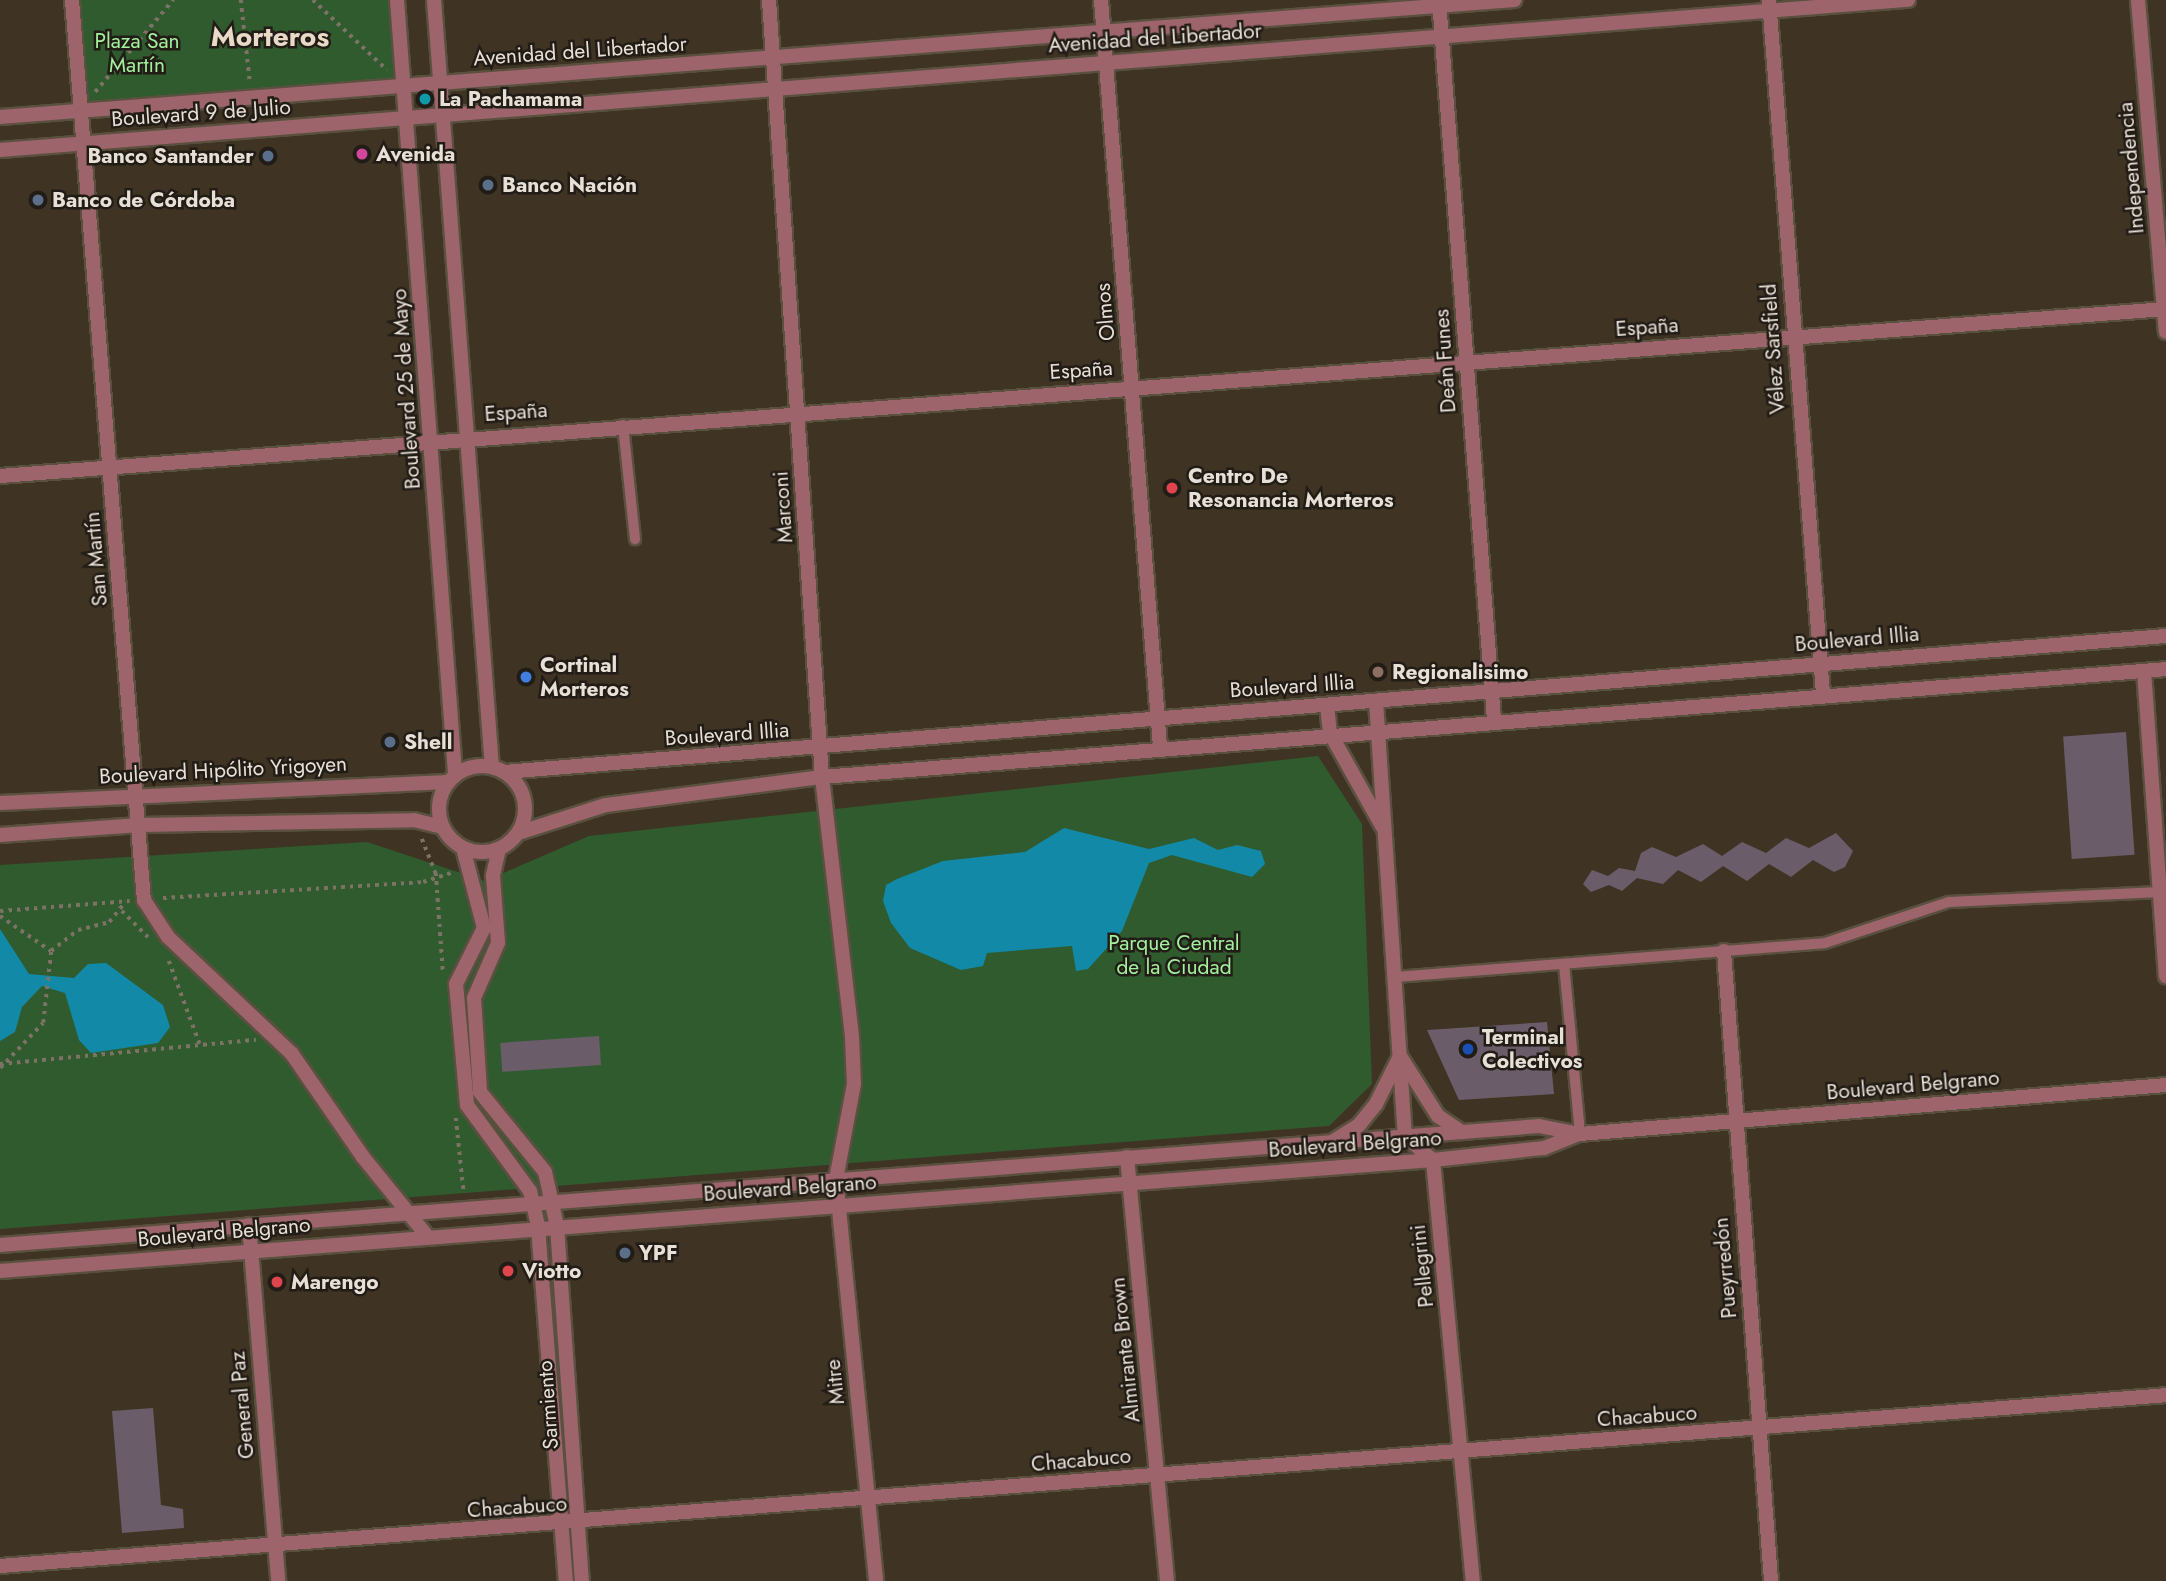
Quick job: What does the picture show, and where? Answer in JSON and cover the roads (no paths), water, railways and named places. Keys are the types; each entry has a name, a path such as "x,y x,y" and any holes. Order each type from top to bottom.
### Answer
{"street":[{"name":"San Martín","path":"72,0 144,900 168,937 292,1054 428,1236"},
{"name":"Boulevard 25 de Mayo","path":"397,0 431,440 452,778 439,804 443,827"},
{"path":"434,0 468,437 498,769 522,793 518,833"},
{"name":"Marconi","path":"769,0 822,777 854,1084 836,1179"},
{"name":"Olmos","path":"1101,0 1160,746"},
{"name":"Avenidad del Libertador","path":"403,86 1439,3 1514,0"},
{"name":"Avenidad del Libertador","path":"405,118 442,113 1441,37 1769,5 1908,0"},
{"name":"Independencia","path":"2138,0 2166,332"},
{"name":"Deán Funes","path":"1439,3 1494,719"},
{"name":"Vélez Sarsfield","path":"1769,5 1823,694"},
{"name":"Boulevard 9 de Julio","path":"0,117 403,86"},
{"name":"Boulevard 9 de Julio","path":"0,150 405,118"},
{"name":"España","path":"0,476 798,411 2165,309"},
{"name":"Boulevard Illia","path":"498,769 821,747 2166,636"},
{"path":"0,835 140,825 414,820 443,827 463,848 499,849 518,833 606,805 822,777 1494,719 2166,669"},
{"path":"2144,671 2166,975"},
{"path":"1376,701 1405,1136 1433,1160"},
{"path":"1327,705 1330,733 1385,830"},
{"path":"452,778 498,769"},
{"name":"Boulevard Hipólito Yrigoyen","path":"0,803 452,778"},
{"name":"Sarmiento","path":"463,848 474,872 484,928 456,984 460,1040 472,1118 514,1167 533,1203 538,1227 566,1581"},
{"name":"Sarmiento","path":"499,849 493,876 500,927 476,982 477,1039 485,1105 545,1171 555,1203 582,1581"},
{"name":"Pueyrredón","path":"1724,951 1733,1121 1771,1581"},
{"path":"1400,1056 1438,1116 1462,1132"},
{"path":"1332,1142 1359,1125 1376,1104 1400,1056"},
{"name":"Boulevard Belgrano","path":"0,1245 1539,1126 1580,1134 2166,1085"},
{"name":"Boulevard Belgrano","path":"0,1271 538,1227 1433,1160 1544,1148 1580,1134"},
{"name":"Almirante Brown","path":"1127,1157 1167,1581"},
{"name":"Pellegrini","path":"1433,1160 1473,1581"},
{"name":"Mitre","path":"836,1179 876,1581"},
{"name":"General Paz","path":"248,1225 278,1581"},
{"name":"Chacabuco","path":"0,1566 578,1524 869,1498 2166,1395"}],"lane":[{"path":"624,425 635,539"},
{"path":"1394,978 1724,951 1855,937 1949,902 2160,892"},
{"path":"1564,964 1580,1134"}],"water":[{"path":"1064,828 1149,849 1194,838 1218,850 1237,845 1261,851 1265,864 1252,877 1172,855 1149,863 1122,931 1088,969 1076,971 1072,946 987,953 983,966 961,970 910,948 891,923 883,901 886,885 943,861 1025,852"},
{"path":"0,929 29,974 74,978 88,964 106,963 163,1005 170,1027 158,1043 91,1053 79,1040 65,993 42,986 22,1007 15,1032 0,1041"}],"place":[{"name":"La Pachamama","path":"425,99"},
{"name":"Avenida","path":"362,154"},
{"name":"Banco Santander","path":"268,156"},
{"name":"Banco Nación","path":"488,185"},
{"name":"Banco de Córdoba","path":"38,200"},
{"name":"Centro De Resonancia Morteros","path":"1172,488"},
{"name":"Regionalisimo","path":"1378,672"},
{"name":"Cortinal Morteros","path":"526,677"},
{"name":"Shell","path":"390,742"},
{"name":"Terminal Colectivos","path":"1468,1049"},
{"name":"YPF","path":"625,1253"},
{"name":"Viotto","path":"508,1271"},
{"name":"Marengo","path":"277,1282"}],"district":[{"name":"Morteros","path":"270,37"}],"park label":[{"name":"Plaza San Martín","path":"137,53"},
{"name":"Parque Central de la Ciudad","path":"1174,955"}]}
